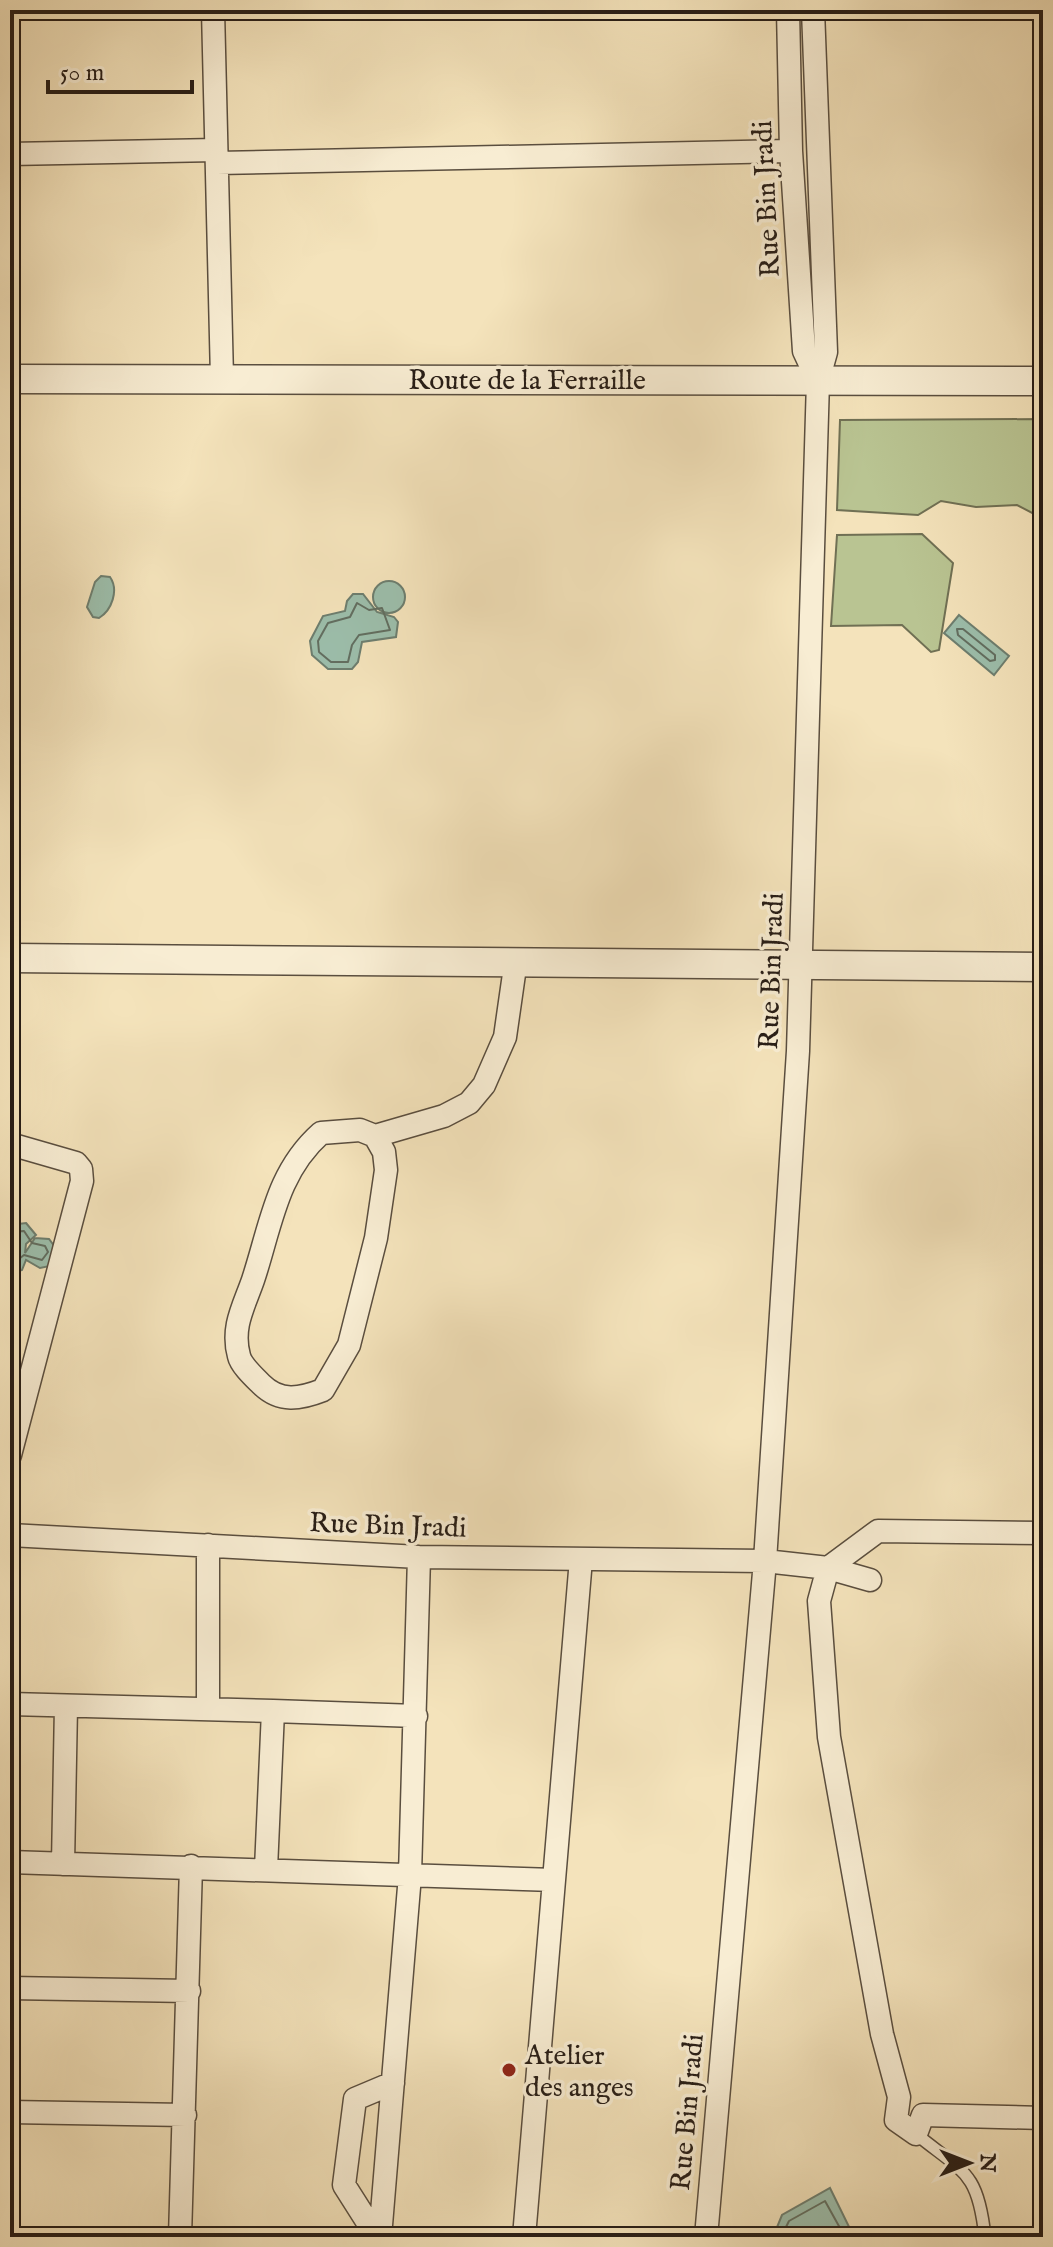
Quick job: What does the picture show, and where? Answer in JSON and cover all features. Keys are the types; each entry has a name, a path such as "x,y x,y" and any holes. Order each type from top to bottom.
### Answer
{"street":[{"path":"213,10 222,378"},
{"name":"Rue Bin Jradi","path":"788,10 791,151 804,351 818,381"},
{"name":"Rue Bin Jradi","path":"706,2237 765,1561 798,1051 818,381 826,352 813,10"},
{"path":"10,154 216,157 791,151"},
{"name":"Route de la Ferraille","path":"10,379 1043,381"},
{"path":"10,958 516,960 1043,967"},
{"path":"375,1136 384,1152 383,1198 349,1345 323,1390 290,1399 271,1394 239,1358 237,1320 253,1279 277,1194 304,1147 321,1133 360,1130 375,1136 444,1116 469,1103 484,1085 505,1037 516,960"},
{"path":"10,1144 76,1163 81,1169 82,1181 10,1455"},
{"path":"1043,1533 878,1531 828,1568 819,1601 829,1737 882,2034 899,2097 896,2120 916,2134 923,2115 1043,2118"},
{"name":"Rue Bin Jradi","path":"10,1535 419,1557 765,1561 828,1568 870,1580"},
{"path":"208,1545 208,1708"},
{"path":"378,2237 410,1875 419,1557"},
{"path":"524,2237 581,1559"},
{"path":"10,1704 416,1716"},
{"path":"63,1864 66,1706"},
{"path":"266,1869 273,1711"},
{"path":"10,1862 554,1880"},
{"path":"180,2237 191,1866"},
{"path":"10,1988 189,1991"},
{"path":"378,2237 344,2185 355,2099 393,2083"},
{"path":"10,2112 185,2115"}],"lane":[{"path":"916,2134 972,2180 981,2201 985,2237"}],"shaded area":[{"path":"1043,419 1043,526 1040,517 1017,505 976,507 941,501 918,515 837,510 840,420"},
{"path":"922,534 953,563 939,650 931,652 902,625 831,626 837,535"}],"water":[{"path":"101,576 110,577 114,594 107,610 99,618 93,617 87,607 95,582"},
{"path":"389,581 400,586 405,597 400,608 389,613 378,608 373,597 378,586"},
{"path":"353,594 363,594 377,612 394,617 398,622 396,637 362,642 358,662 352,669 328,669 312,655 310,641 323,616 345,611 347,601"},
{"path":"959,615 1009,656 994,675 944,633"},
{"path":"26,1223 36,1235 26,1244 25,1253 35,1238 49,1239 55,1247 50,1266 40,1268 26,1260 22,1270 10,1274 10,1225"},
{"path":"830,2188 854,2237 773,2237 782,2215"}],"place":[{"name":"Atelier des anges","path":"509,2070"}]}
